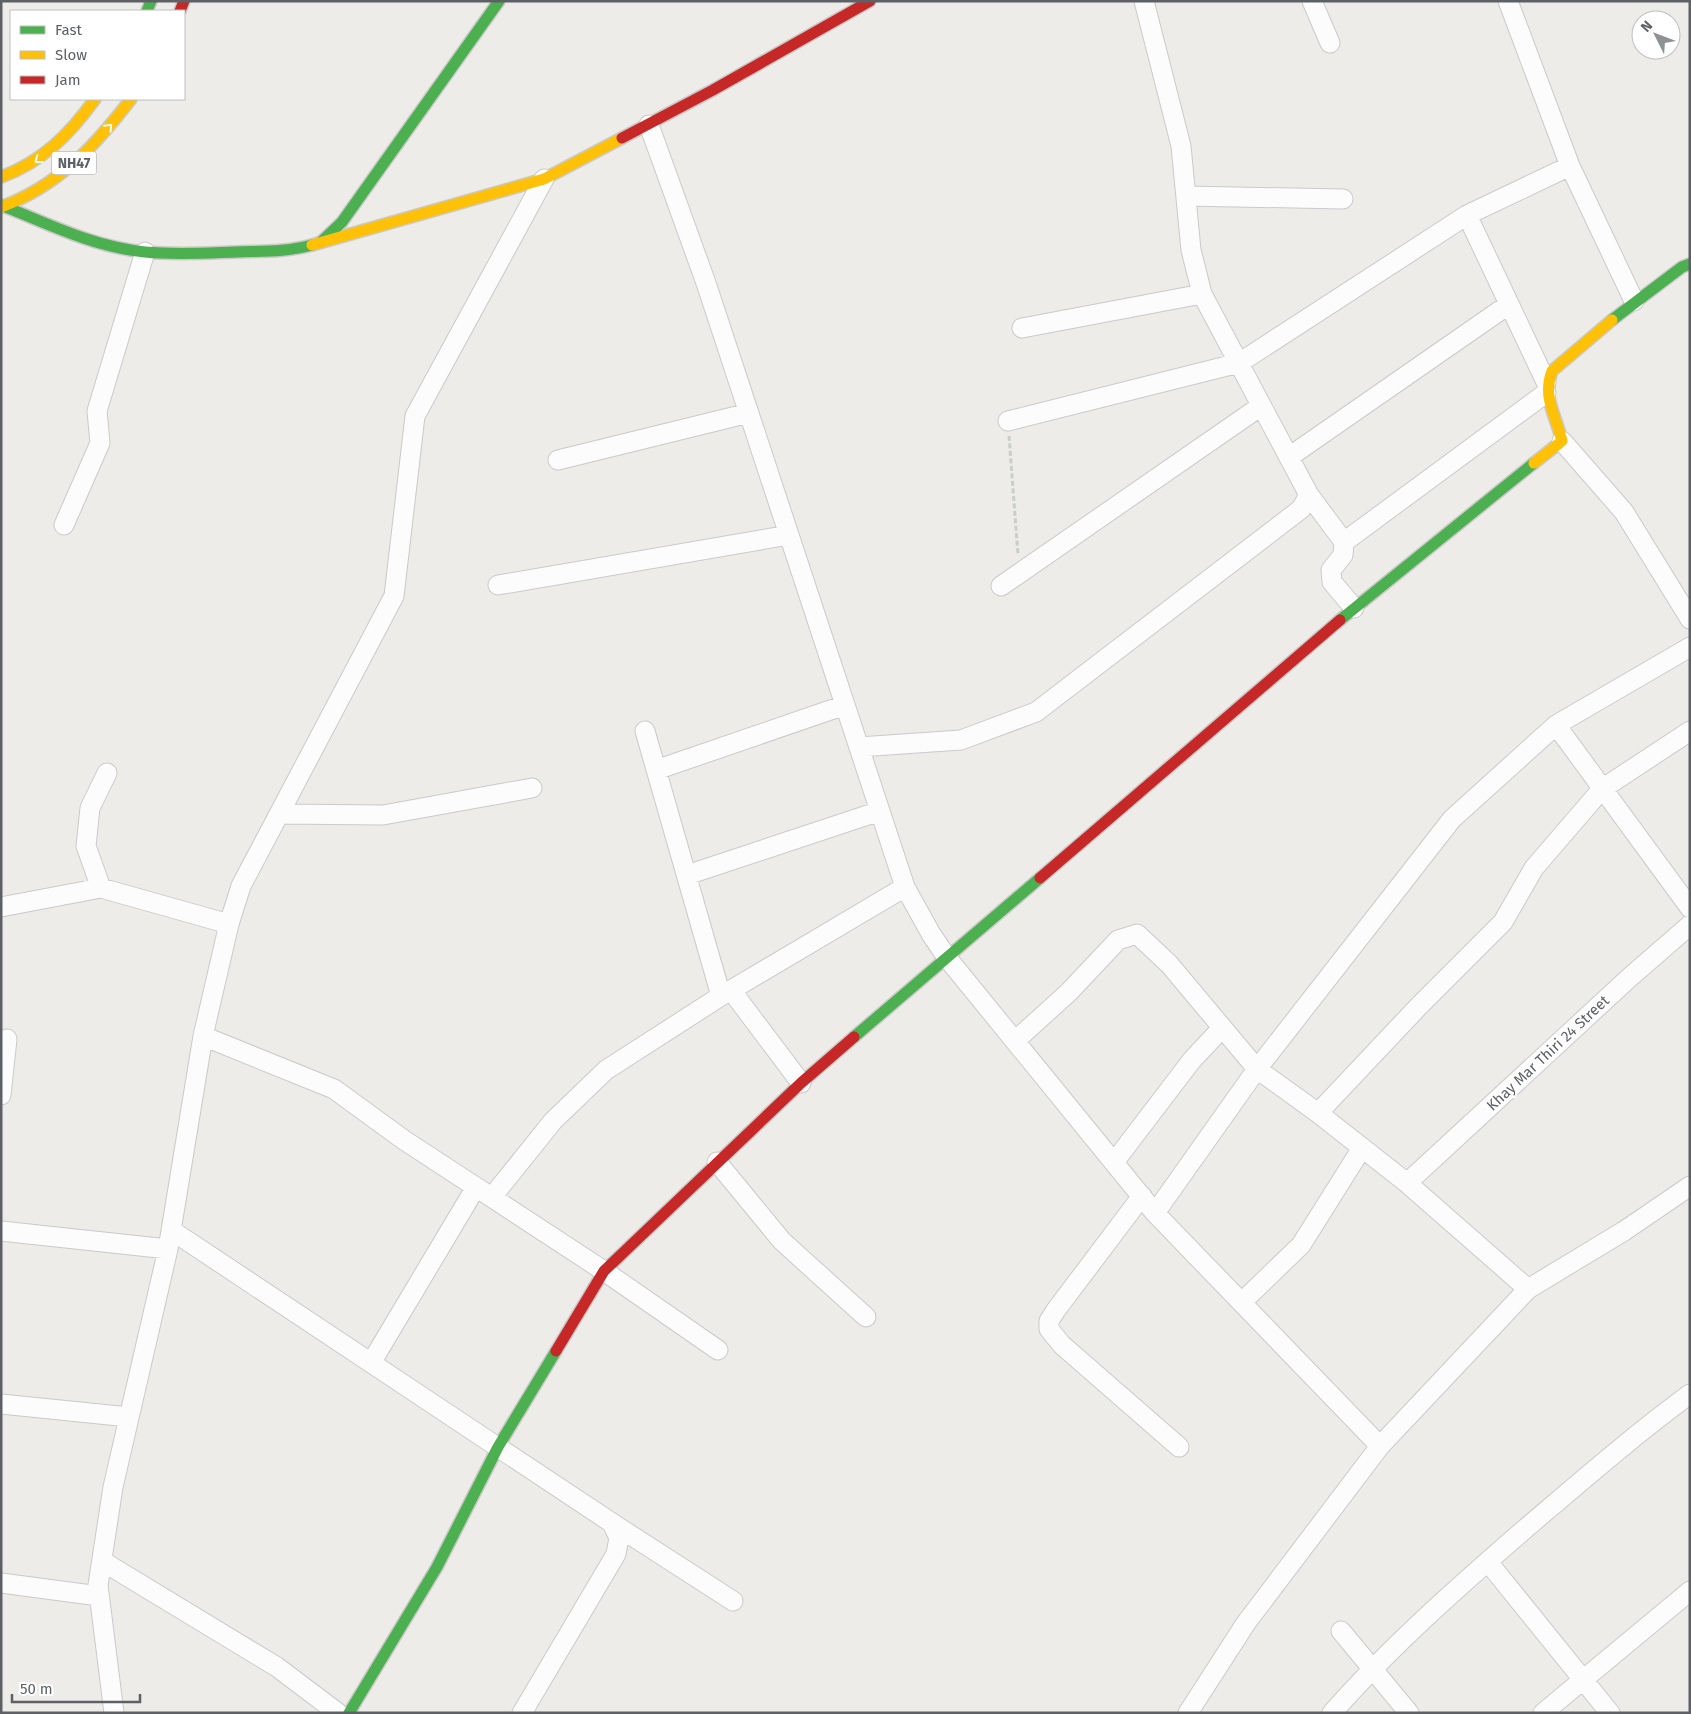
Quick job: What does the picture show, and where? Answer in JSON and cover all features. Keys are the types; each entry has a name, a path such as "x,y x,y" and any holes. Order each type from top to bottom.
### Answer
{"main road":[{"path":"321,243 342,222 498,1"},
{"path":"2,206 74,235 116,247 144,252 188,254 294,250 544,179 649,125 845,7 870,1"},
{"name":"NH47","path":"1,178 33,163 50,151 94,100"},
{"name":"NH47","path":"2,206 30,197 58,179 112,124 130,100"},
{"path":"349,1713 436,1567 498,1447 604,1271 801,1083 948,959 1124,804 1354,608 1562,440 1546,388 1552,371 1634,301 1682,267 1690,264"}],"street":[{"path":"1144,1 1181,146 1191,250 1202,294 1309,495 1344,542 1343,555 1331,570 1332,582 1354,608"},
{"path":"1312,1 1330,43"},
{"path":"1508,1 1570,166 1634,301"},
{"path":"649,125 749,413 905,887 931,934 948,959 1014,1041 1156,1213 1380,1446"},
{"path":"1008,421 1239,363 1467,215 1570,166"},
{"path":"114,1713 98,1585 113,1487 168,1250 203,1036 230,924 241,886 394,596 414,416 544,179"},
{"path":"1186,196 1343,199"},
{"path":"1344,542 1546,388 1467,215"},
{"path":"64,525 100,443 97,411 144,252"},
{"path":"1022,328 1202,294"},
{"path":"1289,457 1508,305"},
{"path":"1001,586 1261,406"},
{"path":"558,460 749,413"},
{"path":"1562,440 1624,512 1690,619"},
{"path":"859,747 961,740 1036,712 1301,509 1309,495"},
{"path":"498,585 789,535"},
{"path":"1156,1213 1257,1069 1452,820 1556,725 1690,647"},
{"path":"656,770 845,705"},
{"path":"1556,725 1690,908"},
{"path":"645,731 687,876 726,993 801,1083"},
{"path":"1318,1113 1418,1007 1503,922 1534,868 1602,789 1690,731"},
{"path":"101,888 86,846 90,808 107,773"},
{"path":"280,814 383,815 532,788"},
{"path":"687,876 880,811"},
{"path":"492,1197 553,1121 606,1070 726,993 905,887"},
{"path":"1,906 101,888 230,924"},
{"name":"Khay Mar Thiri 24 Street","path":"1407,1183 1629,978 1690,925"},
{"path":"1014,1041 1069,992 1118,940 1137,934 1169,964 1257,1069 1318,1113 1407,1183 1528,1289"},
{"path":"1115,1161 1192,1060 1222,1028"},
{"path":"203,1036 334,1089 404,1140 604,1271 718,1350"},
{"path":"1,1095 7,1039"},
{"path":"1242,1302 1301,1245 1362,1148"},
{"path":"718,1162 782,1241 866,1317"},
{"path":"1188,1713 1246,1623 1380,1446 1528,1289 1624,1231 1690,1186"},
{"path":"372,1363 476,1187"},
{"path":"1142,1196 1049,1320 1049,1329 1062,1345 1179,1447"},
{"path":"171,1230 612,1523 733,1601"},
{"path":"1,1231 168,1250"},
{"path":"1332,1713 1372,1668 1488,1562 1636,1434 1690,1394"},
{"path":"1,1404 129,1417"},
{"path":"522,1713 616,1554 619,1538 612,1523"},
{"path":"102,1561 277,1667 338,1713"},
{"path":"1488,1562 1610,1713"},
{"path":"1,1583 99,1596"},
{"path":"1543,1713 1690,1591"},
{"path":"1341,1632 1409,1713"}],"path":[{"path":"1008,421 1019,573"}],"traffic: fast":[{"path":"147,10 151,1"},
{"path":"321,242 342,222 499,1"},
{"path":"1,205 89,240 145,252 179,254 265,251 293,249 312,245"},
{"path":"1612,320 1682,267 1690,264"},
{"path":"1340,620 1534,463"},
{"path":"854,1037 1040,878"},
{"path":"349,1713 437,1567 498,1447 556,1351"}],"traffic: slow":[{"path":"1,177 16,171 54,146 76,124 94,100"},
{"path":"1,207 40,188 74,163 104,133 130,100"},
{"path":"312,245 544,179 622,138"},
{"path":"1534,463 1562,441 1549,398 1548,389 1552,371 1612,320"}],"traffic: jam":[{"path":"180,10 184,1"},
{"path":"622,138 713,90 870,1"},
{"path":"1040,878 1340,620"},
{"path":"556,1351 604,1271 801,1083 854,1037"}]}
